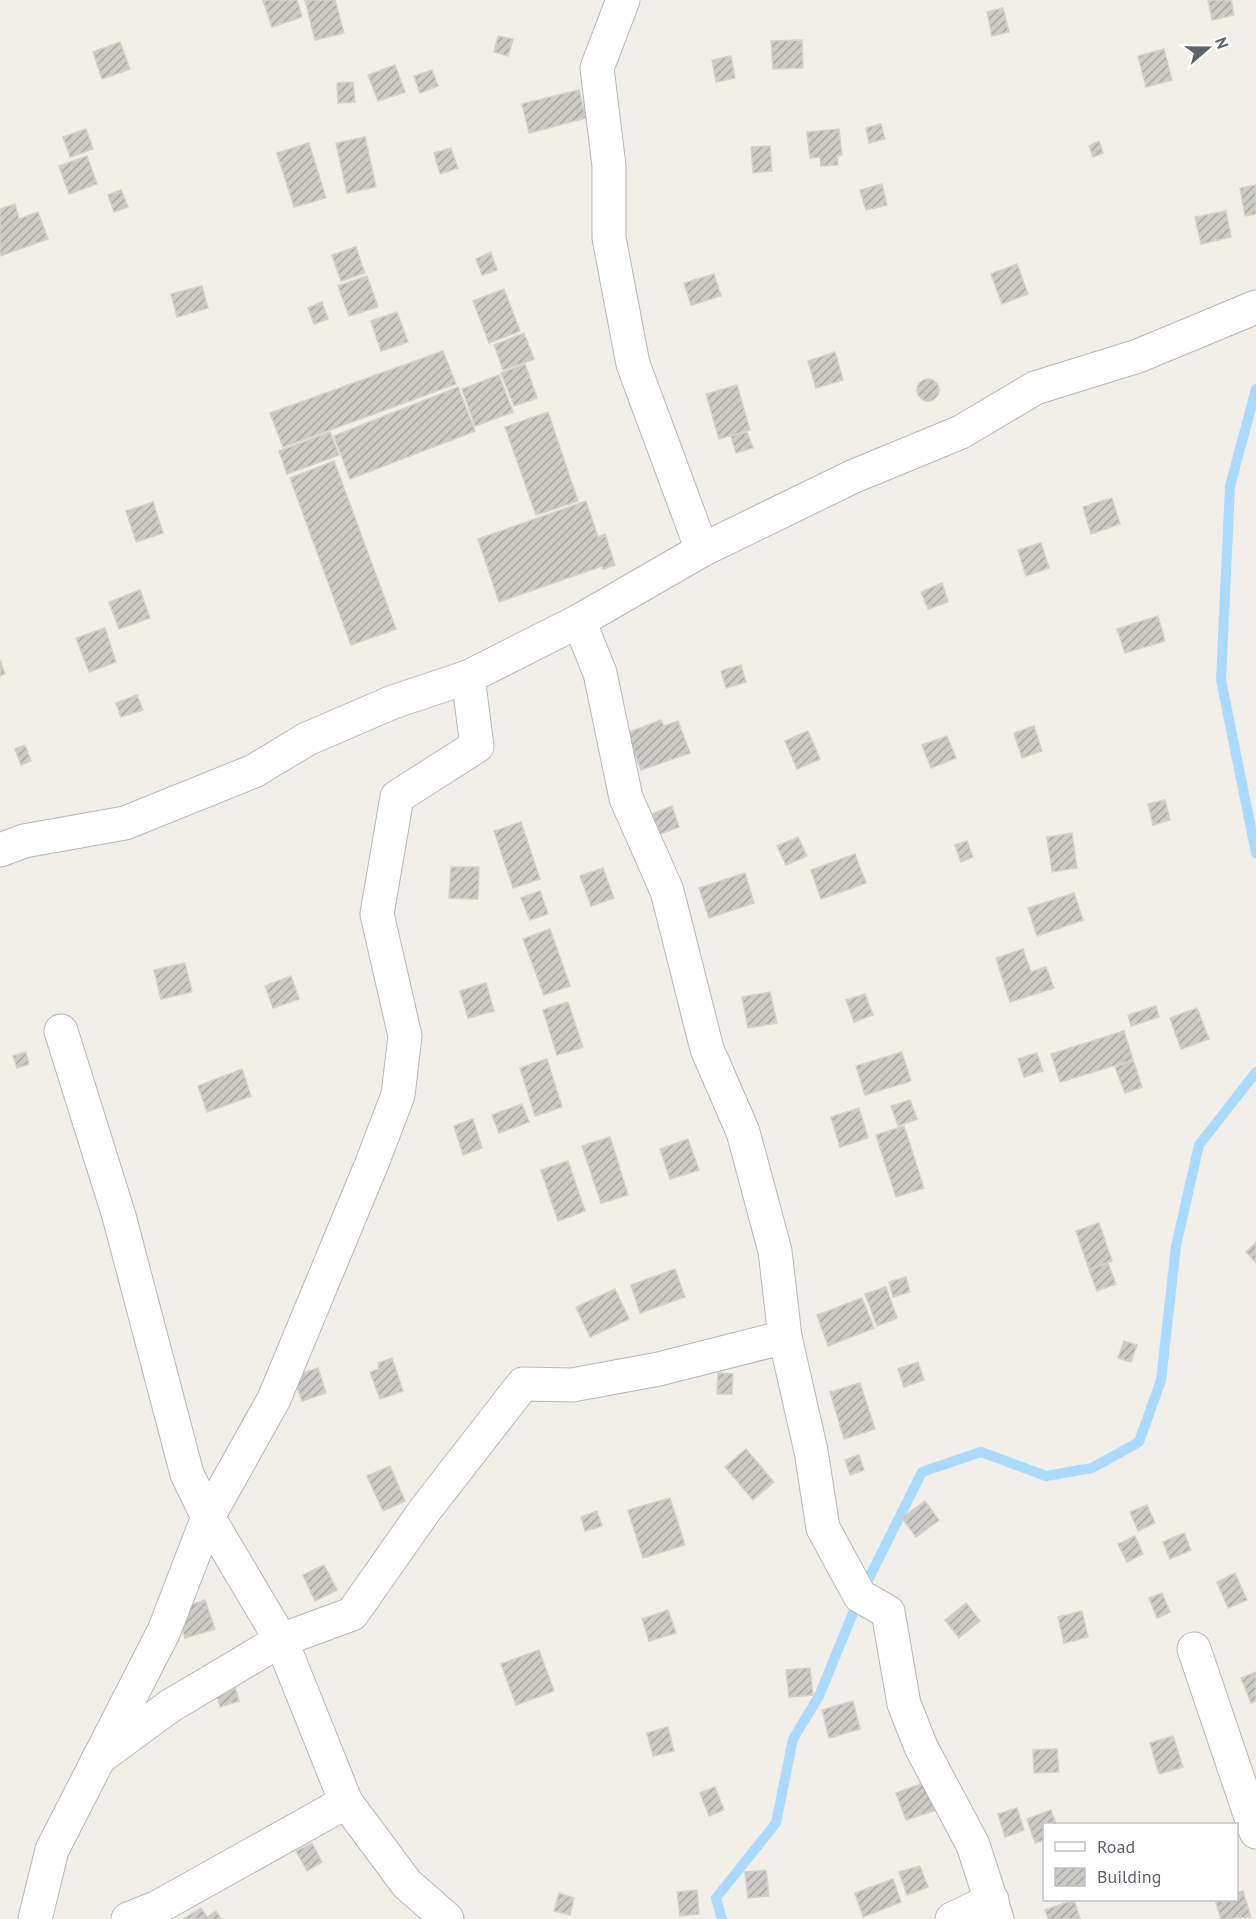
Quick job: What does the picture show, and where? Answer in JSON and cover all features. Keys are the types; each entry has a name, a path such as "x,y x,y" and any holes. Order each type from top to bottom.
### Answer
{"street":[{"path":"623,0 597,68 609,165 609,238 633,364 702,550"},
{"path":"0,850 24,842 126,823 254,771 307,738 393,702 468,677 579,621 702,550 852,477 961,432 1035,388 1138,356 1256,306"},
{"path":"579,621 600,674 626,798 667,891 707,1049 743,1132 775,1251 785,1337 811,1451 823,1528 860,1596 888,1612 904,1704 921,1747 973,1845 994,1909 952,1919"},
{"path":"35,1919 52,1850 164,1631 208,1517 274,1399 398,1095 405,1036 377,914 379,902 397,797 477,746 468,677"},
{"path":"62,1031 119,1216 187,1474 208,1517 281,1640 346,1803 407,1884 447,1919"},
{"path":"98,1759 170,1706 281,1640 352,1614 425,1510 523,1384 572,1385 659,1369 785,1337"},
{"path":"1194,1649 1256,1832"},
{"path":"128,1919 158,1907 346,1803"}],"building":[{"path":"263,0 297,0 302,17 272,27"},
{"path":"305,0 335,0 344,33 315,40"},
{"path":"1208,0 1231,0 1234,15 1212,20"},
{"path":"1003,8 1009,32 992,36 987,12"},
{"path":"498,36 513,39 508,56 494,52"},
{"path":"802,40 803,68 773,69 771,41"},
{"path":"120,42 130,69 102,79 93,52"},
{"path":"1164,49 1172,80 1146,87 1138,56"},
{"path":"731,56 735,78 716,82 712,60"},
{"path":"395,65 405,92 378,101 368,75"},
{"path":"432,70 438,86 420,93 414,76"},
{"path":"353,82 355,102 338,103 337,83"},
{"path":"579,90 586,118 529,133 522,104"},
{"path":"881,124 885,139 869,143 866,128"},
{"path":"86,129 93,149 70,157 63,137"},
{"path":"839,129 842,155 837,156 838,165 821,166 820,157 810,158 807,132"},
{"path":"365,137 376,187 347,193 336,143"},
{"path":"1099,141 1103,153 1093,157 1089,146"},
{"path":"309,143 326,198 294,207 277,153"},
{"path":"770,146 772,171 753,173 751,147"},
{"path":"451,148 458,168 440,174 434,153"},
{"path":"87,156 97,184 69,194 59,166"},
{"path":"882,184 887,205 866,210 860,190"},
{"path":"1256,185 1256,214 1245,216 1240,188"},
{"path":"121,190 128,207 114,212 108,195"},
{"path":"15,204 19,219 38,212 48,239 0,256 0,209"},
{"path":"1226,211 1231,237 1201,244 1195,217"},
{"path":"356,247 365,273 341,281 332,255"},
{"path":"491,252 497,270 482,275 476,259"},
{"path":"1017,264 1028,294 1002,304 991,274"},
{"path":"714,274 721,296 691,305 684,283"},
{"path":"367,276 378,307 349,316 338,286"},
{"path":"202,286 208,308 177,317 171,294"},
{"path":"504,289 520,331 489,343 473,301"},
{"path":"322,302 328,319 314,324 308,308"},
{"path":"397,312 408,342 381,351 371,321"},
{"path":"524,333 534,359 503,370 494,345"},
{"path":"443,351 456,384 283,447 270,413"},
{"path":"835,352 843,380 816,388 808,361"},
{"path":"525,364 537,398 514,406 501,373"},
{"path":"499,375 513,412 475,426 462,389"},
{"path":"928,379 936,382 939,390 936,398 928,401 920,398 917,390 920,382"},
{"path":"737,385 750,430 719,439 706,394"},
{"path":"458,387 475,431 350,479 334,436"},
{"path":"548,412 578,501 536,515 505,427"},
{"path":"330,432 339,455 287,474 279,451"},
{"path":"747,432 753,448 736,453 731,436"},
{"path":"334,461 396,629 351,645 290,478"},
{"path":"1112,498 1120,524 1091,534 1083,507"},
{"path":"586,501 598,537 605,534 615,565 603,569 602,566 499,602 478,539"},
{"path":"153,502 163,533 136,542 126,511"},
{"path":"1041,543 1049,568 1026,576 1018,550"},
{"path":"942,583 948,602 928,609 921,592"},
{"path":"140,590 150,618 119,629 109,602"},
{"path":"1158,616 1165,641 1125,653 1117,629"},
{"path":"105,628 116,662 89,672 76,638"},
{"path":"0,660 5,674 0,676"},
{"path":"741,665 746,682 726,688 721,671"},
{"path":"137,695 143,710 121,717 116,703"},
{"path":"661,720 664,726 678,721 690,753 641,770 627,733"},
{"path":"1034,726 1042,751 1022,758 1014,733"},
{"path":"808,731 820,759 797,769 785,741"},
{"path":"947,736 956,758 931,768 922,745"},
{"path":"25,745 31,761 21,765 15,749"},
{"path":"1165,800 1170,820 1153,825 1148,804"},
{"path":"672,806 679,827 660,834 652,814"},
{"path":"521,822 540,879 513,888 494,831"},
{"path":"1072,833 1077,868 1052,872 1047,837"},
{"path":"798,837 807,856 786,865 777,846"},
{"path":"967,841 973,857 961,862 955,845"},
{"path":"855,854 866,883 821,899 811,870"},
{"path":"451,867 479,867 478,899 449,898"},
{"path":"603,868 614,898 591,906 580,876"},
{"path":"745,873 754,903 709,918 699,888"},
{"path":"540,891 548,914 530,920 521,898"},
{"path":"1074,893 1083,920 1037,936 1028,908"},
{"path":"550,929 570,986 544,995 523,939"},
{"path":"1023,949 1031,972 1046,967 1054,988 1010,1002 996,958"},
{"path":"185,963 192,992 161,999 154,970"},
{"path":"291,976 299,999 273,1008 265,986"},
{"path":"486,983 494,1011 468,1018 460,991"},
{"path":"770,992 777,1023 748,1028 742,997"},
{"path":"865,994 873,1015 854,1022 846,1000"},
{"path":"568,1002 583,1047 557,1055 543,1010"},
{"path":"1156,1006 1159,1017 1131,1026 1128,1015"},
{"path":"1197,1008 1209,1039 1181,1049 1170,1018"},
{"path":"1124,1031 1133,1060 1060,1082 1051,1054"},
{"path":"26,1052 29,1064 17,1068 13,1056"},
{"path":"902,1052 911,1081 865,1095 856,1066"},
{"path":"1037,1053 1043,1071 1024,1077 1018,1059"},
{"path":"547,1059 562,1107 535,1116 520,1068"},
{"path":"1133,1060 1142,1087 1125,1093 1115,1067"},
{"path":"242,1069 251,1096 207,1112 198,1086"},
{"path":"910,1100 917,1119 898,1126 891,1106"},
{"path":"522,1104 529,1122 499,1133 492,1115"},
{"path":"859,1108 868,1138 840,1147 831,1117"},
{"path":"473,1119 482,1148 463,1155 454,1126"},
{"path":"904,1126 924,1188 896,1197 876,1135"},
{"path":"610,1137 628,1195 601,1203 582,1146"},
{"path":"688,1139 699,1170 670,1179 660,1149"},
{"path":"568,1161 585,1211 558,1221 541,1170"},
{"path":"1099,1223 1112,1261 1089,1269 1076,1231"},
{"path":"1256,1242 1256,1263 1246,1252"},
{"path":"1108,1263 1116,1284 1097,1291 1089,1270"},
{"path":"675,1269 685,1297 640,1313 631,1285"},
{"path":"906,1277 910,1292 893,1297 889,1282"},
{"path":"886,1287 897,1318 877,1326 865,1294"},
{"path":"615,1289 629,1319 590,1337 576,1307"},
{"path":"862,1298 874,1328 828,1346 817,1315"},
{"path":"1124,1341 1137,1345 1131,1362 1118,1358"},
{"path":"392,1358 403,1391 380,1399 370,1372 379,1369 378,1363"},
{"path":"918,1362 924,1380 904,1387 898,1369"},
{"path":"318,1368 326,1393 302,1401 293,1376"},
{"path":"718,1373 733,1374 732,1394 717,1394"},
{"path":"860,1383 875,1429 844,1439 830,1392"},
{"path":"746,1449 774,1482 753,1500 725,1467"},
{"path":"859,1455 864,1470 850,1475 845,1460"},
{"path":"390,1466 405,1501 383,1511 367,1476"},
{"path":"670,1498 685,1545 643,1558 628,1510"},
{"path":"925,1501 939,1520 916,1537 902,1518"},
{"path":"1147,1505 1155,1523 1138,1531 1130,1512"},
{"path":"597,1511 602,1526 585,1531 581,1517"},
{"path":"1184,1533 1191,1550 1170,1559 1163,1542"},
{"path":"1135,1536 1143,1554 1127,1562 1118,1544"},
{"path":"324,1565 337,1590 315,1601 303,1575"},
{"path":"1235,1573 1247,1600 1228,1608 1217,1582"},
{"path":"1162,1593 1170,1612 1157,1618 1149,1598"},
{"path":"205,1600 215,1629 185,1638 176,1610"},
{"path":"966,1603 980,1621 959,1638 945,1620"},
{"path":"668,1610 676,1633 649,1641 642,1619"},
{"path":"1082,1611 1088,1637 1064,1643 1058,1617"},
{"path":"539,1650 554,1691 516,1705 501,1664"},
{"path":"810,1668 813,1695 789,1697 786,1670"},
{"path":"1256,1672 1256,1701 1251,1703 1241,1678"},
{"path":"234,1683 239,1701 220,1707 215,1688"},
{"path":"853,1701 860,1729 829,1738 822,1710"},
{"path":"668,1727 674,1751 653,1756 647,1733"},
{"path":"1173,1736 1183,1767 1159,1774 1150,1743"},
{"path":"1057,1749 1059,1772 1034,1773 1033,1750"},
{"path":"926,1782 936,1810 906,1820 896,1793"},
{"path":"715,1787 724,1810 709,1816 700,1793"},
{"path":"1017,1808 1024,1830 1005,1837 998,1814"},
{"path":"1051,1810 1056,1823 1043,1823 1043,1840 1035,1843 1027,1819"},
{"path":"312,1843 322,1862 307,1871 296,1851"},
{"path":"920,1866 928,1887 907,1895 899,1872"},
{"path":"766,1870 769,1896 748,1898 745,1872"},
{"path":"893,1879 901,1902 863,1917 855,1893"},
{"path":"697,1890 699,1914 680,1916 677,1892"},
{"path":"1243,1891 1251,1917 1221,1919 1215,1901 1238,1901 1238,1892"},
{"path":"559,1893 574,1898 570,1915 554,1911"},
{"path":"1074,1901 1080,1919 1048,1919 1045,1910"},
{"path":"201,1908 207,1917 216,1911 221,1919 183,1919"}],"waterway":[{"path":"1256,389 1230,486 1221,680 1256,853"},
{"path":"722,1919 716,1898 776,1823 793,1739 819,1696 860,1596 922,1472 981,1452 1046,1476 1092,1468 1139,1442 1161,1380 1176,1246 1199,1145 1256,1072"}]}
